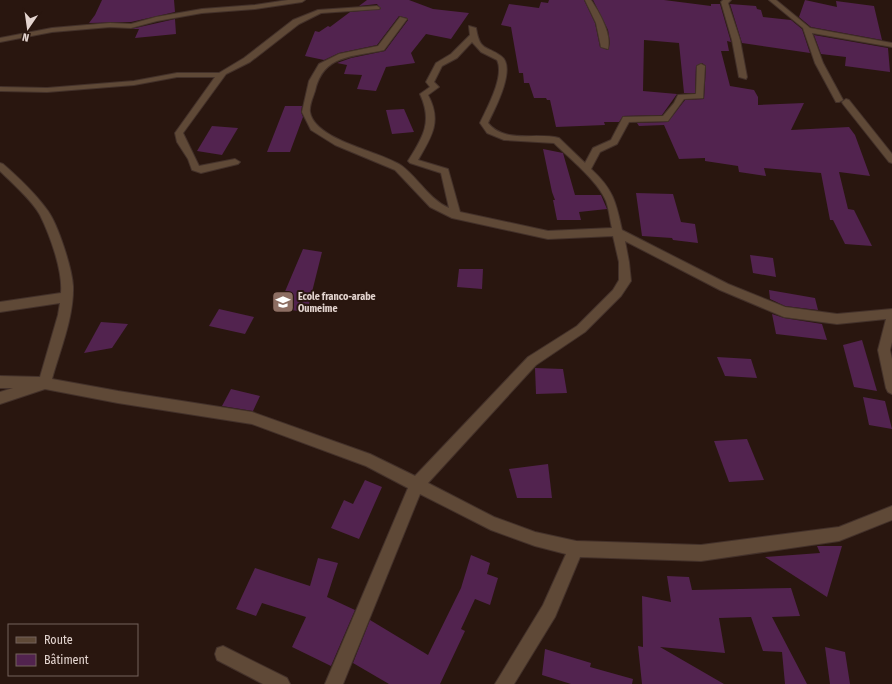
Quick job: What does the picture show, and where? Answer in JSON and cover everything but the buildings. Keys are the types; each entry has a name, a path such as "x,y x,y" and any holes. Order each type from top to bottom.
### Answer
{"street":[{"path":"0,40 52,30 110,25 131,26 156,19 202,11 255,7 302,0"},
{"path":"588,0 596,14 604,35 605,47"},
{"path":"728,0 724,2 726,15 736,40 743,77"},
{"path":"772,0 803,24 808,30 819,63 842,101 892,160"},
{"path":"236,162 201,170 195,168 191,156 179,138 179,133 196,112 223,72 241,64 258,53 285,30 316,12 337,9 377,8"},
{"path":"404,19 381,48 342,56 322,66 313,81 306,112 314,128 338,143 398,168 434,205 456,215 548,235 617,232 724,287 784,312 837,319 892,314"},
{"path":"808,30 892,45"},
{"path":"334,684 417,484 532,361 581,329 617,293 625,281 624,262 611,201 606,192 586,169 556,140 507,138 490,131 484,123 500,86 504,70 502,61 499,58 479,48 472,32 454,56 439,65 430,82 435,87 424,94 431,106 430,131 413,161 445,171 456,215"},
{"path":"586,169 596,150 614,142 626,119 665,119 678,104 681,97 700,96 701,66"},
{"path":"0,89 47,90 134,83 177,75 221,75"},
{"path":"0,166 24,188 44,213 60,253 67,286 64,315 45,383"},
{"path":"0,307 66,297"},
{"path":"892,318 884,350 892,388"},
{"path":"0,382 45,383 118,397 252,418 370,461 491,523 535,539 576,548 701,553 839,534 892,513"},
{"path":"0,398 45,383"},
{"path":"504,684 549,611 576,548"},
{"path":"223,654 282,684"}],"place":[{"name":"Ecole franco-arabe Oumeime","path":"283,302"}]}
